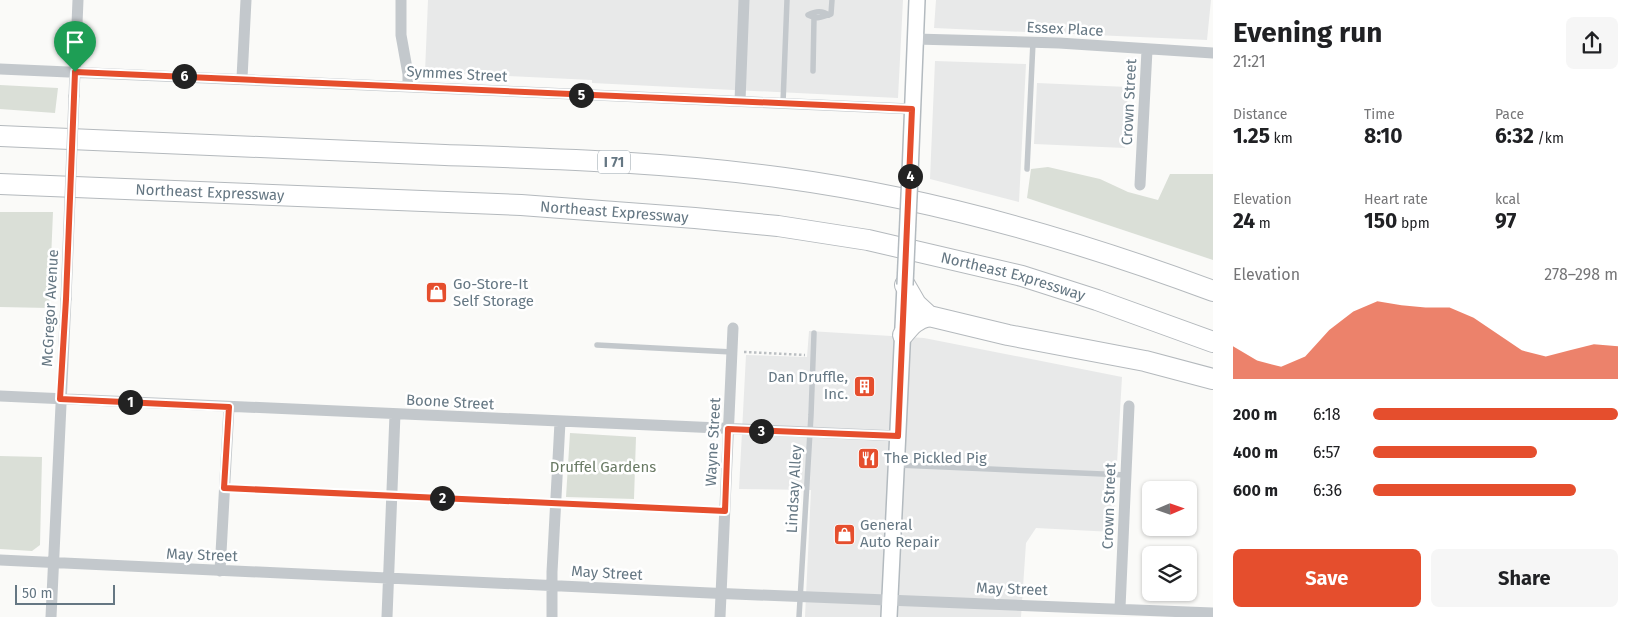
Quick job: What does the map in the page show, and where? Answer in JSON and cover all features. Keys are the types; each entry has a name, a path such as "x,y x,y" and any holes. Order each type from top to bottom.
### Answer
{"highway":[{"name":"I 71","path":"0,136 592,161 709,169 786,178 897,198 995,220 1097,250 1213,291"},
{"name":"Northeast Expressway","path":"0,184 521,205 778,226 868,240 1022,276 1097,300 1213,342"},
{"path":"905,285 916,304 929,316"},
{"path":"903,335 913,323 920,318 929,316 1045,342 1145,361 1213,379"}],"main road":[{"path":"890,617 917,0"}],"street":[{"name":"McGregor Avenue","path":"50,617 66,299 78,0"},
{"path":"242,78 246,0"},
{"path":"401,0 401,35 408,74 408,87"},
{"path":"740,102 744,0"},
{"name":"Essex Place","path":"915,39 1033,42 1213,53"},
{"name":"Crown Street","path":"1140,185 1147,50"},
{"name":"Symmes Street","path":"0,69 242,78 912,109"},
{"name":"Wayne Street","path":"720,617 728,429 738,352 733,328"},
{"name":"Boone Street","path":"0,396 898,436"},
{"name":"Crown Street","path":"1120,608 1129,406"},
{"path":"220,571 229,407"},
{"path":"387,617 395,414"},
{"path":"552,617 552,572 560,422"},
{"name":"May Street","path":"0,560 53,564 1213,613"}],"lane":[{"path":"783,103 788,0"},
{"path":"813,71 814,18 808,15 814,11 831,14 832,0"},
{"path":"1027,169 1033,42"},
{"path":"1213,48 1213,53"},
{"name":"Lindsay Alley","path":"799,617 814,333"},
{"path":"597,345 738,352"},
{"path":"897,464 1126,475"},
{"path":"224,488 725,511"}],"path":[{"path":"738,352 807,355"}],"shaded area":[{"path":"428,0 903,0 898,98 592,83 592,80 425,72"},
{"path":"936,0 1211,0 1207,40 934,28"},
{"path":"935,61 1026,64 1019,202 930,179"},
{"path":"1037,83 1128,87 1125,148 1034,144"},
{"path":"809,331 924,338 1122,377 1113,532 1036,528 1026,543 1021,617 805,617 811,490 739,489 746,355 807,357"}],"green space":[{"path":"0,85 58,88 55,113 0,109"},
{"path":"1048,167 1100,179 1128,192 1158,200 1170,174 1213,174 1213,260 1027,198 1031,169"},
{"path":"0,212 53,212 49,308 0,307"},
{"name":"Druffel Gardens","path":"570,433 636,437 634,499 566,497"},
{"path":"0,456 42,457 40,545 32,551 0,549"}],"place":[{"name":"Go-Store-It Self Storage","path":"437,293"},
{"name":"Dan Druffle, Inc.","path":"864,386"},
{"name":"The Pickled Pig","path":"868,458"},
{"name":"General Auto Repair","path":"844,534"}],"route":[{"path":"75,72 912,109 898,436 728,429 725,511 224,488 229,407 60,399 75,72"}]}
